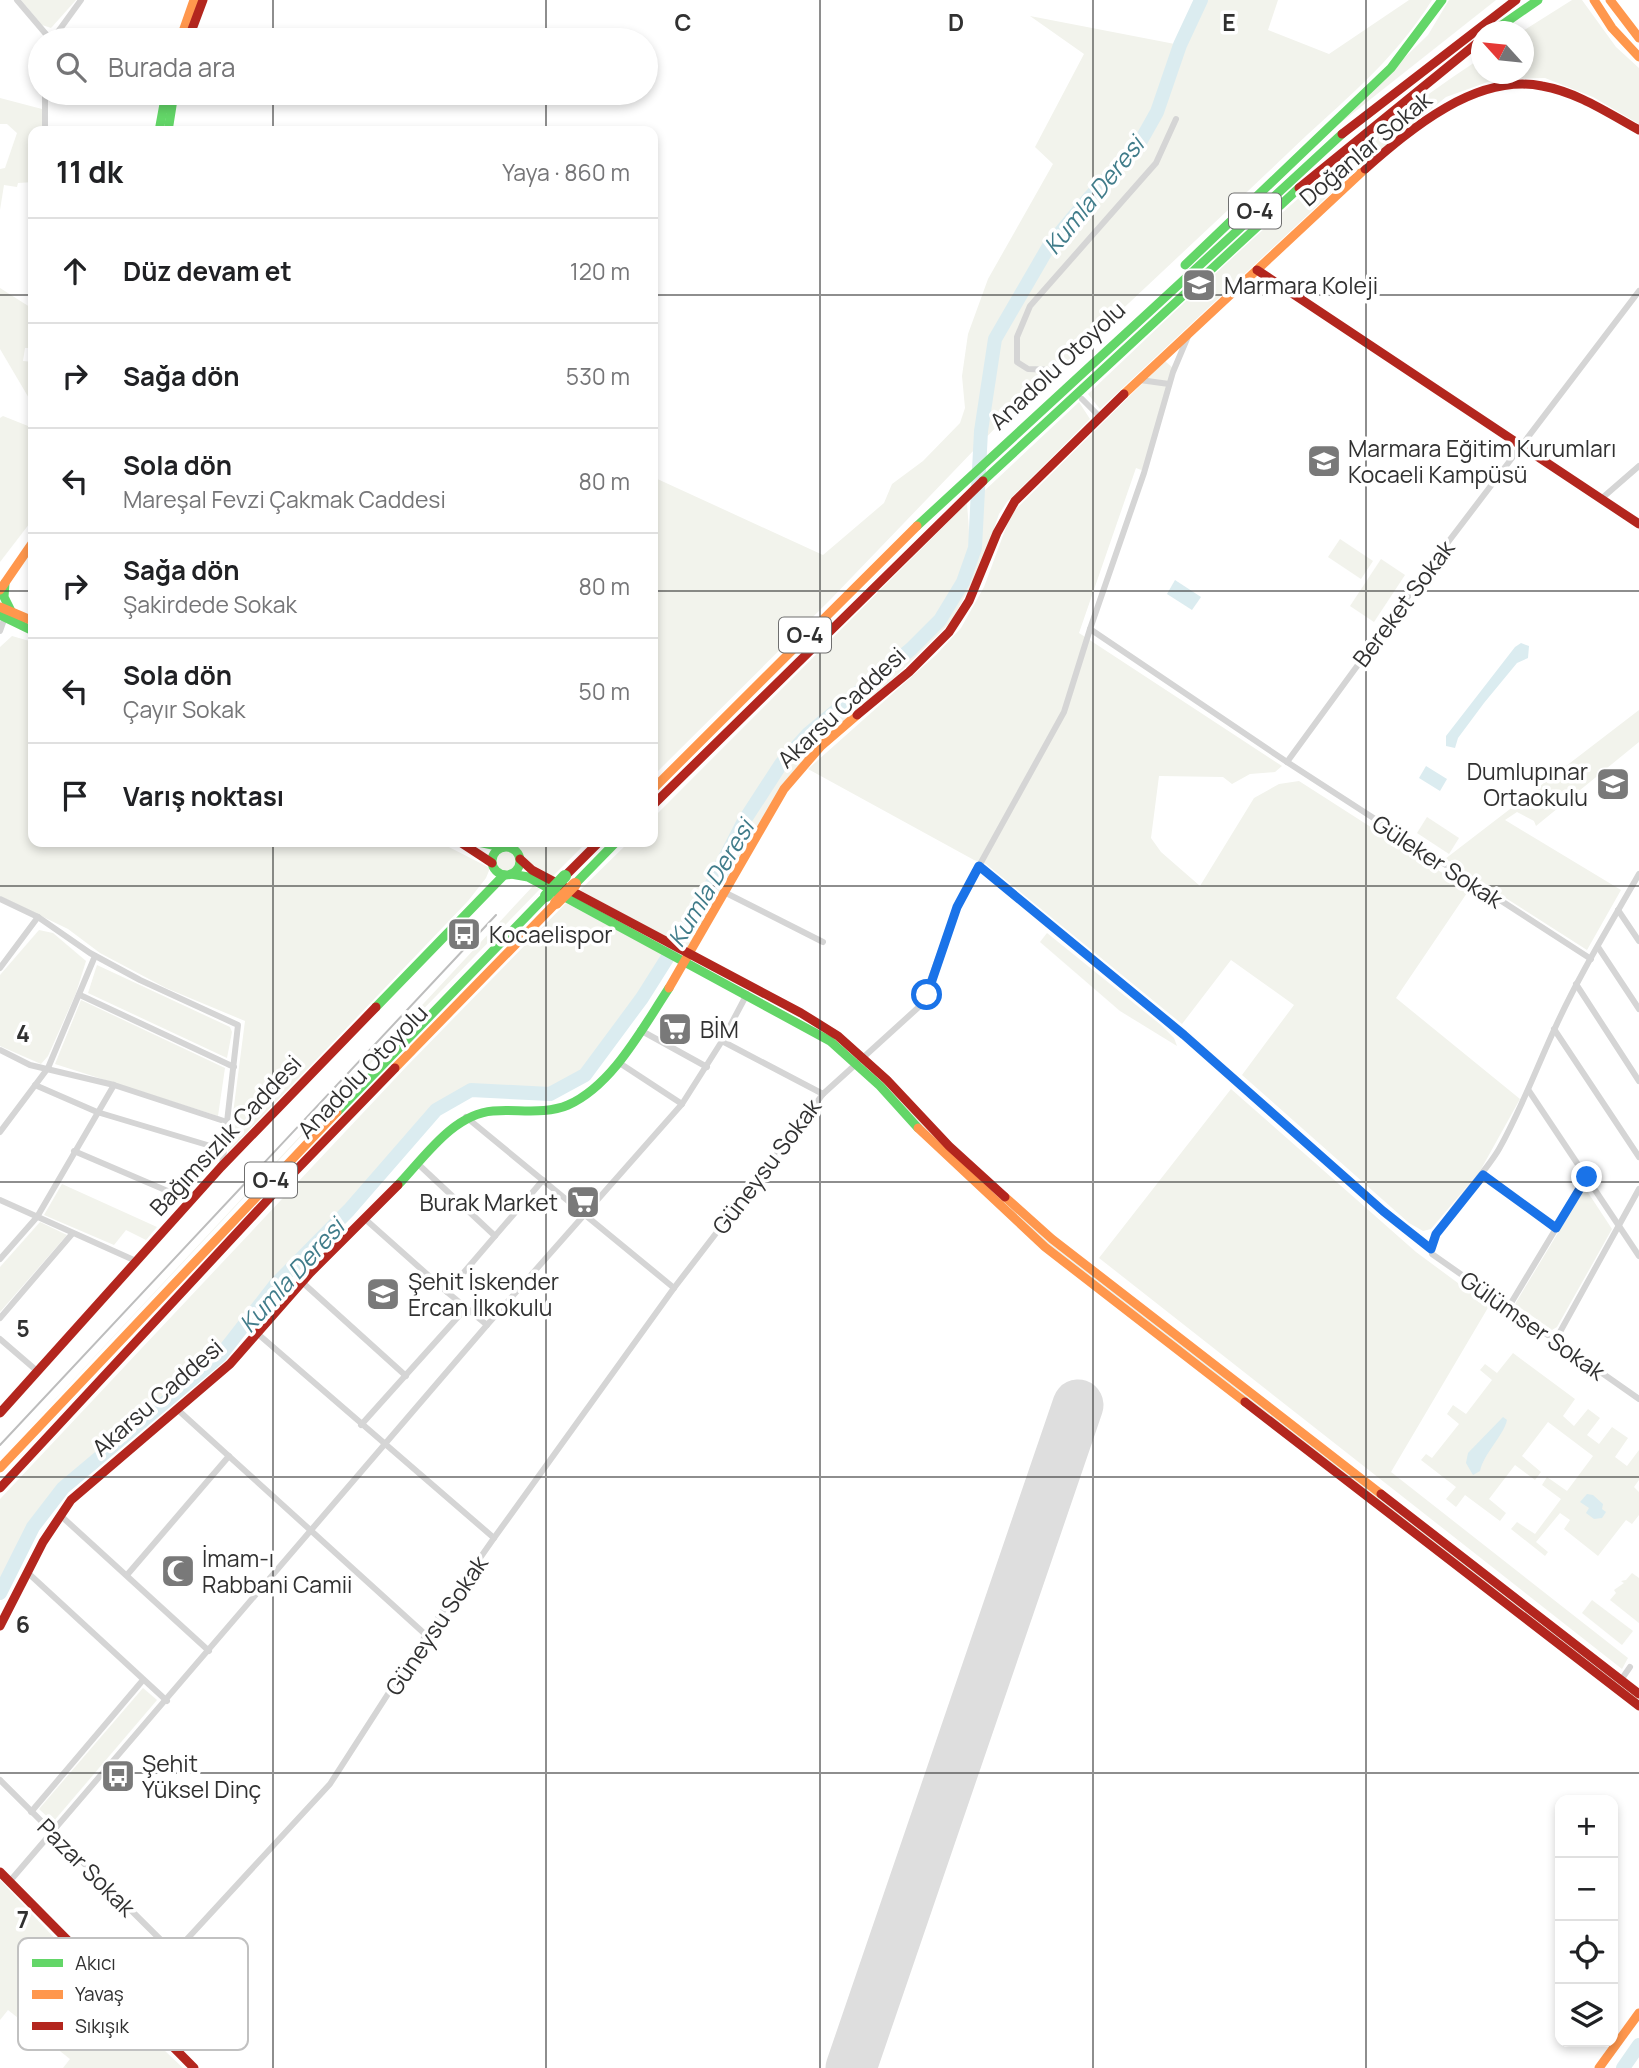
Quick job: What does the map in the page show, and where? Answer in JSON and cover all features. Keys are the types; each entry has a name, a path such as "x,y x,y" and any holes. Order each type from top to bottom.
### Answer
{"main road":[{"path":"184,28 194,0"},
{"path":"192,28 203,0"},
{"path":"1104,349 1202,247 1391,68 1412,44 1442,0"},
{"name":"Anadolu Otoyolu","path":"658,784 960,483 1104,349 1373,108 1516,0"},
{"path":"1508,21 1538,0"},
{"path":"1610,0 1639,37"},
{"path":"1595,2 1612,28 1639,57"},
{"name":"Anadolu Otoyolu","path":"658,800 958,503 1267,215 1350,143 1471,49"},
{"name":"Doğanlar Sokak","path":"1257,270 1395,146 1444,108 1473,92 1518,83 1552,86 1639,130"},
{"path":"160,126 164,105"},
{"path":"170,126 172,105"},
{"path":"1257,270 1639,524"},
{"name":"Akarsu Caddesi","path":"0,1626 27,1572 61,1515 83,1488 178,1410 258,1334 302,1282 417,1163 466,1117 482,1111 528,1113 558,1109 581,1098 618,1062 690,958 792,778 947,635 970,601 1008,510 1190,330 1257,270"},
{"path":"0,590 2,576 28,540"},
{"path":"4,613 2,576 28,547"},
{"path":"4,613 28,620"},
{"path":"4,613 28,628"},
{"path":"467,847 500,870 528,877 630,927 801,1013 838,1036 937,1149 1045,1247 1639,1706"},
{"path":"500,870 495,852 502,847 515,850 532,870 630,927"},
{"name":"Anadolu Otoyolu","path":"570,880 595,847"},
{"name":"Anadolu Otoyolu","path":"0,1468 240,1212 570,880 610,847"},
{"path":"500,870 517,870 520,859"},
{"name":"Bağımsızlık Caddesi","path":"0,1413 221,1167 486,890 500,870"},
{"name":"Anadolu Otoyolu","path":"0,1488 551,899"},
{"path":"690,958 860,1061 1052,1239 1639,1694"},
{"path":"0,1872 66,1938"},
{"path":"1599,2068 1639,2013"},
{"path":"1605,2068 1639,2021"},
{"path":"176,2050 194,2068"}],"street":[{"path":"17,0 41,28"},
{"path":"60,28 80,0"},
{"path":"45,105 45,126"},
{"path":"1057,370 1028,369 1017,362 1017,337 1022,322 1041,291 1156,163 1176,119"},
{"name":"Bereket Sokak","path":"1287,762 1439,554 1639,292"},
{"path":"822,1094 921,1005 957,907 1065,712 1090,629 1144,473 1169,384 1190,330"},
{"path":"1133,385 1144,380 1169,384"},
{"path":"1082,399 1100,417"},
{"path":"1601,499 1639,466"},
{"path":"0,631 4,613"},
{"name":"Güleker Sokak","path":"1090,629 1287,762 1591,959"},
{"name":"Gülümser Sokak","path":"979,866 1184,1035 1383,1211 1431,1249 1432,1254 1639,1399"},
{"path":"1431,1249 1436,1234 1483,1175 1529,1091 1576,985 1639,874"},
{"path":"726,893 823,942"},
{"path":"0,899 38,918 95,956 239,1025 221,1167"},
{"path":"1618,910 1639,941"},
{"path":"0,968 38,918"},
{"path":"1598,947 1639,1009"},
{"path":"0,1132 48,1068 95,956"},
{"path":"1576,985 1639,1081"},
{"path":"10,1881 487,1325 682,1104 707,1067 747,994"},
{"path":"80,995 234,1067"},
{"path":"1555,1029 1639,1157"},
{"path":"640,1030 707,1067"},
{"name":"Güneysu Sokak","path":"190,1938 330,1784 426,1635 494,1538 674,1288 822,1094 722,1041"},
{"path":"0,1050 30,1065 114,1085 227,1122"},
{"path":"618,1062 682,1104"},
{"path":"35,1085 97,1112 224,1150"},
{"path":"0,1259 37,1217 114,1085"},
{"path":"1529,1091 1639,1256"},
{"path":"466,1117 674,1288"},
{"path":"74,1151 191,1201"},
{"path":"417,1163 495,1236"},
{"path":"1483,1175 1556,1228"},
{"path":"1507,1308 1587,1177"},
{"path":"447,1292 543,1180"},
{"path":"1555,1340 1639,1189"},
{"path":"0,1200 136,1261"},
{"path":"365,1219 487,1325"},
{"path":"0,1318 72,1234"},
{"path":"302,1282 406,1376"},
{"path":"361,1426 467,1308"},
{"path":"258,1334 361,1426 494,1538"},
{"path":"0,1339 36,1370"},
{"path":"178,1410 426,1635"},
{"path":"127,1575 229,1456"},
{"path":"61,1515 209,1651"},
{"path":"27,1572 167,1701"},
{"path":"1621,1680 1630,1667"},
{"path":"31,1812 143,1680"},
{"name":"Pazar Sokak","path":"0,1780 159,1938"}],"shaded area":[{"path":"21,0 76,0 51,28 42,25"},
{"path":"1201,0 1278,0 1268,30 1329,54 1409,0 1432,0 1400,44 1365,82 1003,424 1001,422 830,600 658,771 658,479 823,555 884,503 892,484 923,461 960,423 965,408 962,376 968,334 988,279 1053,164 1035,147 1084,54 1030,16 1180,45"},
{"path":"1449,0 1496,0 1324,136 1428,35"},
{"path":"1572,0 1582,0 1616,47 1639,68 1639,124 1593,97 1545,78 1534,78 1534,24"},
{"path":"1471,65 1471,84 1482,84 1446,97 1343,182 1100,409 1088,394 1277,217 1376,134"},
{"path":"0,98 42,109 43,126 28,126 28,182 18,183 17,187 4,185 0,210 0,169 5,168 17,133 7,124 0,124"},
{"path":"0,288 28,306 28,348 25,348 23,361 28,362 28,397 0,349"},
{"path":"1165,361 1174,369 1144,471 1136,468 1079,633 1282,766 1275,772 1250,774 1232,784 1223,777 1159,776 1151,838 1161,852 1200,886 1254,798 1279,784 1299,781 1469,890 1396,998 1520,1099 1480,1171 1431,1229 1423,1231 1409,1223 1242,1075 1294,1005 1231,960 1182,1024 986,864 974,860 808,769 936,655 961,628 984,587 1011,514"},
{"path":"1079,402 1090,419 1007,502 999,514 981,566 951,622 792,778 694,951 683,946 740,834 781,771 805,744 832,720 915,652 940,626 961,598 979,555 982,493"},
{"path":"3,416 28,426 28,526 0,562 0,418"},
{"path":"967,503 967,557 956,589 938,616 916,641 810,725 788,749 741,819 671,940 580,890 624,847 658,847 658,813"},
{"path":"1340,539 1373,561 1361,579 1328,557"},
{"path":"1381,559 1405,575 1374,622 1350,606"},
{"path":"1175,580 1201,597 1192,610 1167,594"},
{"path":"12,636 28,641 28,847 449,847 490,868 486,878 468,901 228,1152 245,1021 166,988 100,953 68,929 0,896 0,647"},
{"path":"1521,643 1529,646 1528,658 1517,663 1484,703 1458,738 1455,748 1446,746 1446,736 1515,647"},
{"path":"1639,710 1639,742 1536,826 1534,821 1517,812 1505,820 1621,890 1587,950 1445,859"},
{"path":"1426,766 1447,779 1440,791 1419,778"},
{"path":"1427,817 1459,838 1449,854 1417,833"},
{"path":"513,847 582,847 553,876 523,859"},
{"path":"506,850 514,853 517,861 514,869 506,872 498,869 495,861 498,853"},
{"path":"533,886 540,889 337,1098 0,1458"},
{"path":"566,903 663,954 609,1039 582,1073 551,1090 469,1087 452,1094 419,1120 372,1179 279,1277 214,1357 54,1492 36,1516 0,1583 0,1499 407,1066"},
{"path":"39,930 53,933 86,961 76,993 48,1056 41,1064 0,1046 0,975"},
{"path":"1047,933 1161,1025 1174,1038 1177,1046 1120,1011 1040,942"},
{"path":"97,965 230,1027 232,1032 227,1058 88,993"},
{"path":"81,1000 225,1068 218,1116 55,1064"},
{"path":"868,1064 1054,1243 1639,1697 1639,1704 1046,1246 941,1151 863,1068"},
{"path":"1231,1089 1416,1252 1489,1306 1391,1472 1628,1658 1622,1669 1099,1258"},
{"path":"62,1184 157,1227 146,1240 126,1230 114,1245 44,1215"},
{"path":"1585,1188 1612,1229 1557,1327 1552,1330 1515,1304"},
{"path":"40,1222 67,1235 0,1312 0,1267"},
{"path":"1513,1353 1575,1399 1563,1416 1574,1426 1588,1409 1600,1418 1587,1435 1599,1444 1612,1427 1628,1438 1615,1457 1627,1466 1639,1450 1639,1480 1634,1487 1639,1492 1639,1515 1632,1524 1626,1520 1598,1556 1564,1529 1570,1520 1560,1513 1536,1542 1548,1552 1545,1556 1511,1529 1517,1522 1535,1534 1561,1499 1542,1485 1547,1477 1567,1491 1593,1456 1548,1422 1522,1456 1541,1472 1535,1480 1515,1465 1489,1499 1506,1513 1500,1521 1465,1495 1456,1507 1446,1499 1456,1487 1421,1460 1426,1454 1432,1458 1459,1424 1447,1414 1453,1405 1466,1414 1492,1380 1480,1370 1485,1364 1497,1373"},
{"path":"1503,1417 1507,1420 1502,1432 1480,1471 1473,1475 1466,1463 1468,1453"},
{"path":"1587,1494 1593,1495 1603,1504 1602,1509 1606,1512 1602,1518 1594,1519 1586,1513 1589,1508 1580,1502"},
{"path":"1632,1573 1639,1578 1639,1623 1610,1600 1616,1593 1614,1590 1624,1583 1621,1581 1626,1580"},
{"path":"1592,1600 1633,1631 1622,1645 1582,1613"},
{"path":"143,1688 157,1700 53,1822 39,1809"},
{"path":"0,1880 54,1938 18,1938 18,2018 8,2010 0,2020"},
{"path":"59,2050 164,2050 183,2068 63,2068 70,2059"}],"waterway":[{"name":"Kumla Deresi","path":"0,1593 33,1527 63,1488 220,1356 276,1284 349,1210 436,1110 471,1090 550,1094 585,1075 642,998 702,903 744,821 781,764 808,734 911,649 940,620 963,582 975,548 981,431 995,339 1049,246 1139,144 1157,112 1180,45 1201,0"},
{"path":"1623,2068 1639,2045"}],"runway":[{"path":"851,2068 1078,1405"}],"tram line":[{"path":"0,1445 496,915"}],"traffic: fast":[{"path":"1185,265 1391,68 1442,0"},
{"path":"1508,21 1538,0"},
{"path":"160,126 164,105"},
{"path":"169,126 172,105"},
{"path":"917,526 1342,134"},
{"path":"983,481 1299,188"},
{"path":"5,583 4,597 11,611"},
{"path":"0,615 28,629"},
{"path":"506,847 516,851 520,861 516,871 506,875 496,871 492,861 496,851 506,847"},
{"path":"575,884 611,847"},
{"path":"511,874 528,877 830,1041 880,1086 918,1128"},
{"path":"376,1007 504,875"},
{"path":"546,896 565,876"},
{"path":"337,1112 546,896"},
{"path":"398,1185 440,1139 465,1120 493,1111 541,1111 559,1108 584,1096 599,1084 626,1054 669,988"}],"traffic: slow":[{"path":"184,28 194,0"},
{"path":"1594,0 1612,28 1639,57"},
{"path":"1610,0 1639,38"},
{"path":"1124,394 1365,169"},
{"path":"658,784 917,526"},
{"path":"0,590 28,549"},
{"path":"0,607 28,619"},
{"path":"669,988 784,789 821,746 857,715"},
{"path":"556,903 575,884"},
{"path":"395,1068 556,903"},
{"path":"0,1468 337,1112"},
{"path":"918,1128 1045,1247 1245,1402"},
{"path":"1005,1197 1052,1239 1381,1494"},
{"path":"1599,2068 1639,2013"}],"traffic: jam":[{"path":"192,28 203,0"},
{"path":"1342,134 1516,0"},
{"path":"1299,188 1471,48"},
{"path":"1365,169 1403,137 1446,108 1469,96 1517,84 1542,86 1568,93 1639,130"},
{"path":"1257,270 1639,524"},
{"path":"857,715 909,672 949,632 969,601 997,533 1015,501 1124,394"},
{"path":"658,800 983,481"},
{"path":"468,847 492,863"},
{"path":"565,876 594,847"},
{"path":"520,859 532,870 801,1013 838,1036 887,1080 949,1146 1005,1197"},
{"path":"0,1413 221,1167 376,1007"},
{"path":"0,1488 274,1193 395,1068"},
{"path":"0,1626 43,1542 71,1500 230,1364 310,1273 398,1185"},
{"path":"1245,1402 1639,1706"},
{"path":"1381,1494 1639,1694"},
{"path":"0,1872 65,1938"},
{"path":"176,2050 194,2068"}],"place":[{"name":"Marmara Koleji","path":"1199,285"},
{"name":"Marmara Eğitim Kurumları Kocaeli Kampüsü","path":"1324,461"},
{"name":"Dumlupınar Ortaokulu","path":"1613,784"},
{"name":"Kocaelispor","path":"464,934"},
{"name":"BİM","path":"675,1029"},
{"name":"Burak Market","path":"583,1202"},
{"name":"Şehit İskender Ercan İlkokulu","path":"383,1294"},
{"name":"İmam-ı Rabbani Camii","path":"178,1571"},
{"name":"Şehit Yüksel Dinç","path":"118,1776"}],"route":[{"path":"927,995 957,907 979,866 1184,1035 1383,1211 1431,1249 1436,1234 1483,1175 1556,1228 1587,1177"}]}
